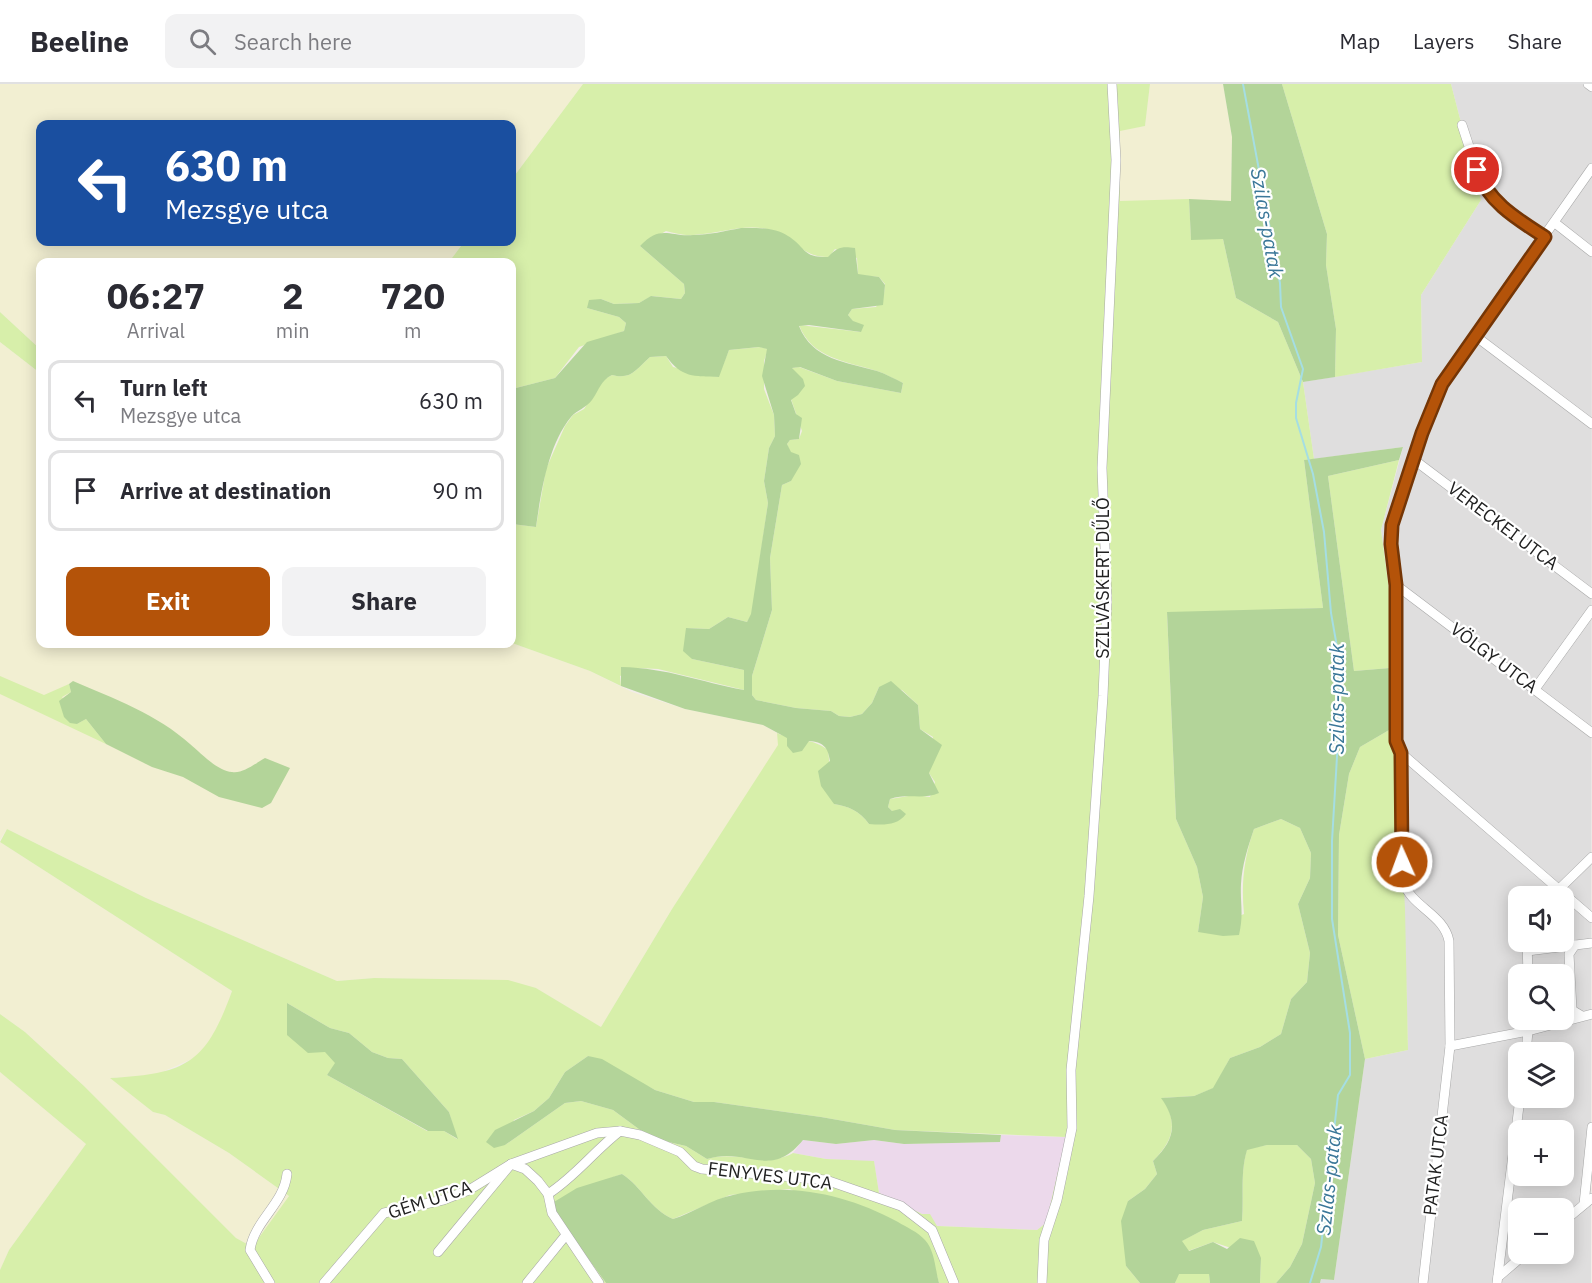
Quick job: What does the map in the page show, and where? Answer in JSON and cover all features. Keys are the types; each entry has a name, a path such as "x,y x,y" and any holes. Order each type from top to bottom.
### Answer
{"street":[{"name":"SZILVÁSKERT DŰLŐ","path":"1042,1283 1044,1240 1057,1200 1072,1128 1071,1070 1089,896 1107,624 1101,468 1116,160 1112,84"},
{"path":"1588,84 1592,87"},
{"path":"1462,125 1481,183 1504,210 1545,237"},
{"name":"PATAK UTCA","path":"1423,1283 1450,1046 1448,934 1444,926 1412,898 1403,881 1401,753 1396,741 1396,585 1390,533 1413,459 1438,391 1474,335 1592,168"},
{"path":"1554,223 1592,252"},
{"path":"1474,335 1592,424"},
{"name":"VERECKEI UTCA","path":"1413,459 1592,594"},
{"name":"VÖLGY UTCA","path":"1396,585 1592,733"},
{"path":"1535,689 1592,610"},
{"path":"1401,753 1557,886"},
{"path":"1561,886 1592,857"},
{"path":"1574,902 1592,918"},
{"path":"1582,1016 1572,1010 1569,954 1575,945 1592,943"},
{"path":"1450,1046 1528,1031 1592,1014"},
{"path":"1527,1042 1528,1031"},
{"path":"1497,1280 1519,1108"},
{"path":"1574,1213 1588,1201 1592,1127"},
{"path":"548,1194 569,1179 600,1146 620,1131"},
{"name":"FENYVES UTCA","path":"511,1164 597,1133 620,1131 640,1135 673,1149 694,1166 702,1169 826,1180 901,1206 920,1218 932,1230 954,1283"},
{"path":"438,1252 511,1164 525,1169 548,1194 552,1213 599,1283"},
{"name":"GÉM UTCA","path":"324,1283 384,1212 443,1200 469,1190 511,1164"},
{"path":"270,1283 258,1267 250,1250 254,1236 280,1198 288,1174"},
{"path":"527,1283 566,1235"},
{"path":"1497,1280 1514,1264"},
{"path":"586,1283 593,1274"}],"shaded area":[{"path":"0,84 583,84 516,174 516,120 36,120 36,246 461,246 452,258 36,258 36,345 0,312"},
{"path":"1150,84 1223,84 1232,137 1231,201 1120,201 1120,130 1145,126"},
{"path":"1451,84 1592,84 1591,1283 1320,1283 1321,1279 1334,1280 1365,1059 1408,1050 1400,763 1390,668 1389,589 1381,530 1403,447 1314,459 1303,382 1422,362 1421,295 1481,200"},
{"path":"0,342 36,370 36,648 516,648 516,644 590,671 632,692 685,709 763,725 777,733 779,745 672,909 601,1027 536,988 467,980 374,978 337,981 146,898 7,829 0,840"},
{"path":"0,842 232,991 219,1028 199,1056 153,1076 111,1078 153,1112 165,1115 229,1153 289,1196 255,1243 247,1244 236,1238 84,1086 25,1032 0,1014"},
{"path":"0,1072 86,1144 9,1250 0,1270"},
{"path":"1001,1135 1067,1137 1046,1223 1037,1230 937,1226 922,1214 879,1193 874,1162 826,1159 793,1153 803,1140 836,1144 874,1140 904,1144 1000,1142"}],"green space":[{"path":"583,84 1150,84 1145,126 1120,131 1120,201 1189,199 1191,239 1223,239 1236,298 1278,322 1303,382 1314,459 1304,460 1323,608 1167,613 1176,819 1197,867 1203,897 1198,932 1244,914 1244,871 1254,829 1281,819 1300,828 1311,853 1310,878 1298,904 1310,953 1307,982 1291,999 1281,1034 1260,1047 1230,1058 1214,1088 1194,1096 1162,1098 1171,1116 1169,1139 1153,1161 1157,1174 1145,1189 1128,1201 1126,1266 1140,1283 939,1283 937,1276 790,1189 730,1195 673,1219 658,1210 622,1174 608,1179 569,1232 606,1283 0,1283 0,1270 9,1250 86,1144 0,1072 0,1014 25,1032 84,1086 236,1238 247,1244 255,1243 289,1196 229,1153 165,1115 153,1112 110,1078 158,1073 176,1068 190,1060 213,1034 232,991 0,842 7,829 146,898 337,981 374,978 508,980 536,988 601,1027 672,909 778,745 777,733 817,743 828,750 834,804 853,810 869,824 893,812 888,807 890,799 915,795 930,797 935,782 929,773 933,737 920,729 918,705 902,690 879,687 872,703 862,714 850,717 839,716 831,711 796,708 756,700 752,695 752,676 772,610 770,558 782,485 791,481 790,452 787,444 790,440 799,439 802,431 791,399 796,375 792,368 799,367 837,381 901,393 903,383 880,372 821,352 812,345 799,325 861,332 848,315 852,309 876,307 884,294 885,284 879,277 858,275 857,258 835,249 829,257 811,254 777,232 767,229 739,228 690,235 666,231 640,246 684,284 685,293 681,299 652,296 639,303 614,304 601,299 587,308 619,317 626,323 624,331 579,347 555,378 516,388 516,258 452,258 461,246 516,246 516,174","holes":["287,1003 330,1028 349,1033 372,1052 388,1058 402,1059 449,1112 457,1139 444,1131 427,1131 327,1075 336,1063","588,1056 655,1090 694,1102 714,1102 895,1130 1066,1137 1046,1223 1037,1230 937,1226 930,1214 922,1214 879,1193 874,1161 826,1159 793,1153 773,1159 729,1156 707,1159 686,1146 651,1138 613,1110 581,1101 565,1103 505,1145 514,1120 534,1111 549,1098 565,1072"]},
{"path":"1223,84 1282,84 1327,234 1326,265 1336,329 1335,377 1303,382 1278,322 1236,298 1223,239 1191,240 1189,199 1231,201 1232,137"},
{"path":"1282,84 1451,84 1481,200 1421,295 1422,362 1335,377 1336,329 1326,265 1327,234"},
{"path":"741,228 777,231 794,240 809,254 820,257 828,257 840,248 855,248 858,274 879,277 885,285 883,305 852,309 848,315 853,321 864,325 861,332 809,325 799,326 812,346 821,353 843,362 880,372 903,383 901,393 837,381 800,367 792,368 803,379 805,386 791,400 796,414 802,418 799,439 790,440 787,444 791,452 799,455 801,464 791,481 782,485 770,558 772,610 752,676 752,695 756,700 796,708 831,711 839,716 850,717 862,714 872,703 879,687 891,681 918,705 920,729 942,745 929,773 939,793 890,799 888,807 892,811 900,809 906,814 894,823 869,824 853,810 834,804 821,786 818,771 830,761 828,752 821,744 809,741 802,751 793,753 787,746 787,738 763,725 685,709 621,686 621,667 669,673 744,690 744,670 692,659 683,651 686,628 709,629 728,617 747,622 751,614 768,503 764,481 769,448 775,436 774,415 762,376 767,349 759,347 729,350 719,377 683,372 666,356 650,357 629,375 608,377 590,403 571,417 563,428 547,469 536,527 516,524 516,388 555,378 587,342 624,331 626,323 619,317 587,308 589,300 601,299 614,304 639,303 651,296 681,299 685,293 684,284 640,246 647,239 660,233 699,235"},
{"path":"0,312 36,345 36,370 0,342"},
{"path":"760,347 768,349 764,361 764,389 774,415 775,436 769,448 764,481 768,503 752,614 747,622 728,617 709,629 686,628 692,659 744,670 744,690 658,669 638,668 620,676 621,686 590,671 516,644 516,524 536,527 546,469 565,426 573,415 584,409 603,380 612,375 629,375 650,357 666,356 673,367 718,377 729,350"},
{"path":"1403,447 1399,460 1328,476 1354,671 1390,668 1396,726 1360,747 1349,774 1339,835 1338,935 1365,1059 1334,1280 1321,1279 1320,1283 1276,1283 1290,1267 1302,1244 1315,1183 1311,1159 1297,1145 1267,1145 1247,1150 1243,1176 1242,1221 1203,1230 1182,1241 1189,1251 1213,1242 1227,1249 1240,1238 1254,1241 1261,1258 1260,1283 1210,1283 1209,1274 1179,1274 1175,1283 1140,1283 1126,1266 1121,1221 1128,1201 1145,1189 1157,1174 1153,1161 1170,1139 1172,1124 1167,1107 1161,1098 1194,1096 1213,1088 1230,1058 1260,1047 1281,1034 1291,999 1307,982 1310,953 1298,904 1310,878 1311,853 1300,828 1281,819 1254,829 1242,877 1242,914 1239,935 1223,936 1198,932 1203,897 1197,867 1176,819 1167,612 1323,608 1304,460"},
{"path":"1399,460 1381,530 1389,589 1390,668 1354,671 1328,476"},
{"path":"0,676 44,695 69,684 71,692 62,697 77,724 86,719 106,744 0,694"},
{"path":"73,681 164,724 215,765 226,771 241,771 265,758 290,768 271,803 262,808 219,797 183,777 152,767 106,744 86,719 77,724 70,723 64,717 59,701 71,692 69,684"},
{"path":"1396,726 1405,909 1408,1050 1365,1059 1338,935 1339,835 1349,774 1360,747"},
{"path":"287,1003 330,1028 349,1033 372,1052 388,1058 402,1059 449,1112 458,1139 444,1131 428,1131 327,1075 335,1063 325,1052 308,1053 287,1035"},
{"path":"588,1056 602,1059 655,1090 694,1102 714,1102 895,1130 1001,1135 1000,1142 904,1144 874,1140 836,1144 803,1140 791,1152 769,1161 734,1156 707,1159 686,1146 651,1138 613,1110 581,1101 565,1103 505,1145 494,1148 486,1142 495,1130 534,1111 549,1098 565,1072"},
{"path":"1267,1145 1297,1145 1311,1159 1315,1183 1302,1244 1290,1267 1276,1283 1260,1283 1261,1258 1213,1242 1188,1251 1181,1241 1203,1230 1242,1221 1243,1176 1247,1149"},
{"path":"622,1174 658,1210 673,1219 725,1197 754,1191 797,1190 858,1204 898,1222 922,1237 931,1249 939,1283 606,1283 549,1205 577,1188"},
{"path":"1178,1274 1209,1274 1210,1283 1175,1283"}],"waterway":[{"name":"Szilas-patak","path":"1243,84 1280,283 1281,307 1303,369 1296,403 1296,418 1313,474 1324,532 1331,613 1340,664 1340,706 1332,841 1332,919 1350,1033 1350,1075 1338,1095 1321,1247 1310,1283"}],"route":[{"path":"1402,862 1401,753 1396,741 1396,585 1390,533 1434,398 1452,366 1545,237 1504,210 1481,183 1477,170"}]}
